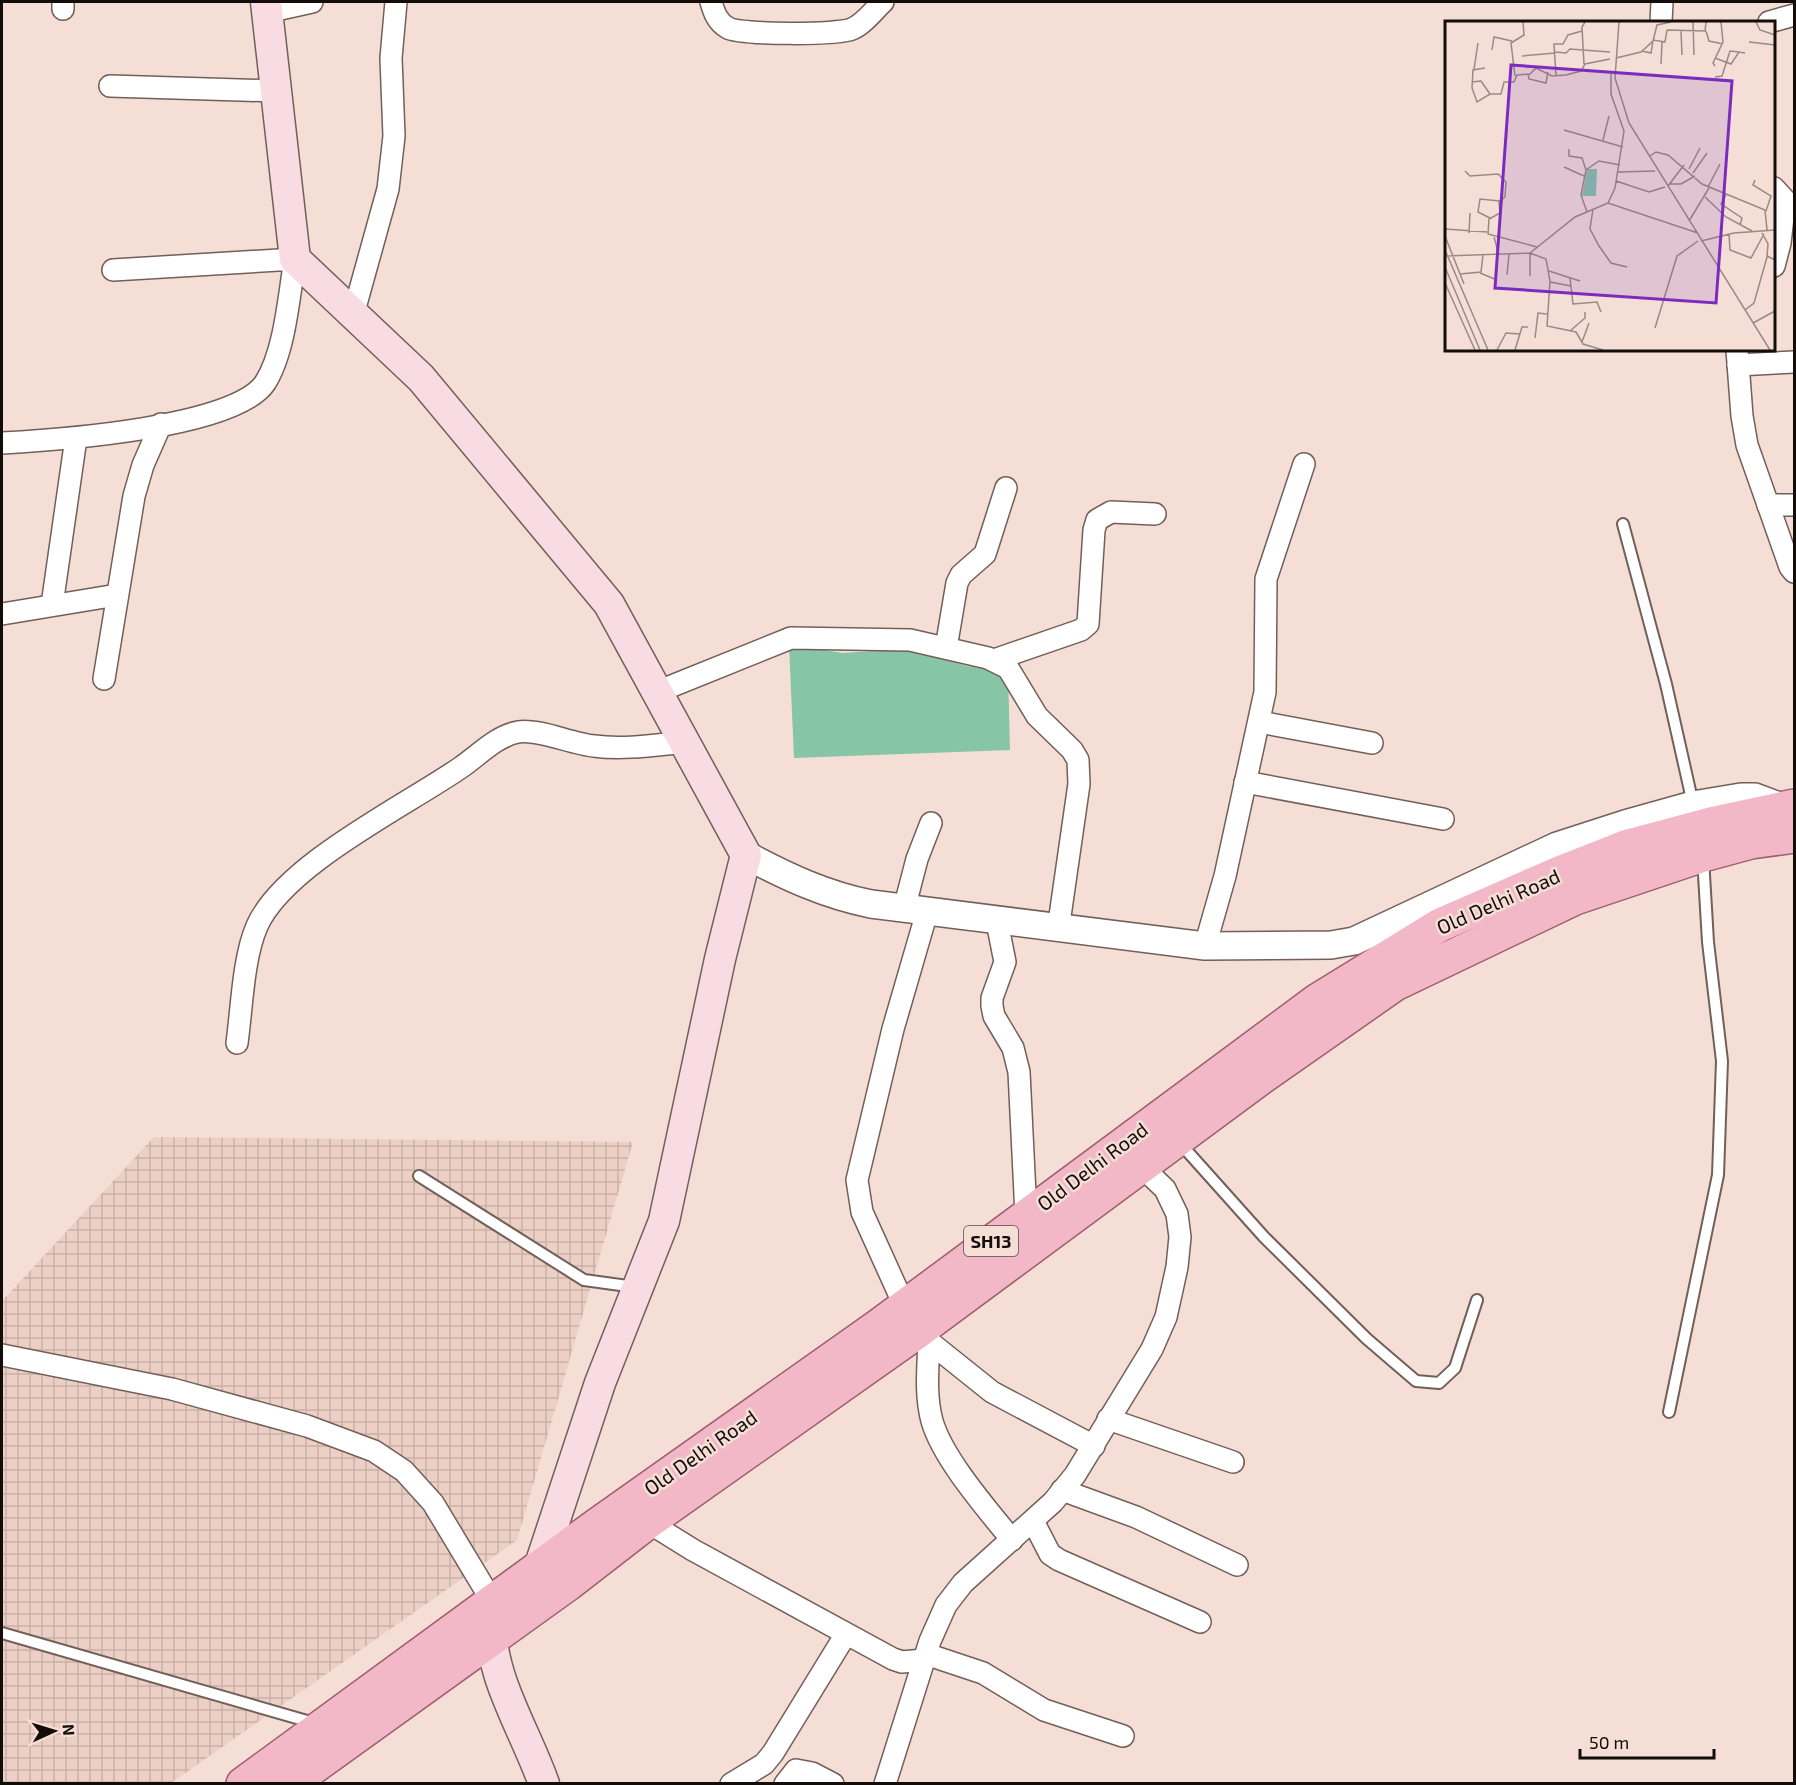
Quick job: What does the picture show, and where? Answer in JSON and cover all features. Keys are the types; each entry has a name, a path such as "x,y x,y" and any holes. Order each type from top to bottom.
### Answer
{"main road":[{"path":"266,7 295,259 421,378 609,603 746,855 717,970 664,1221 600,1383 546,1582"},
{"name":"Old Delhi Road","path":"243,1784 492,1601 546,1582 648,1522 1395,984 1575,898 1703,855 1751,842 1791,817"},
{"name":"Old Delhi Road","path":"290,1784 490,1640 546,1582 917,1327 1026,1215 1318,1000 1440,925 1625,847 1791,817"},
{"path":"492,1601 490,1640 509,1703 533,1752 544,1784"}],"street":[{"path":"266,7 312,2"},
{"path":"353,315 388,189 394,136 391,58 396,2"},
{"path":"711,2 720,22 728,28 768,32 852,29 883,2"},
{"path":"1661,21 1662,2"},
{"path":"1773,21 1794,15"},
{"path":"110,86 276,91"},
{"path":"1775,190 1790,205 1775,259"},
{"path":"2,443 76,438 161,424 208,414 242,403 256,394 274,365 295,259 113,270"},
{"path":"1794,362 1737,357 1742,416 1748,445 1790,567 1794,572"},
{"path":"104,679 138,479 161,424"},
{"path":"52,605 76,438"},
{"path":"1205,946 1225,876 1267,675 1266,579 1304,464"},
{"path":"946,648 957,583 961,575 985,554 1006,488"},
{"path":"1768,506 1794,505"},
{"path":"994,660 1082,630 1088,624 1094,530 1097,520 1111,512 1155,514"},
{"path":"2,614 117,595"},
{"path":"657,692 791,638 888,638 946,648 994,660 1013,672 1037,716 1072,750 1078,760 1079,784 1058,930"},
{"path":"1259,722 1372,743"},
{"path":"237,1043 251,944 266,912 286,888 310,866 390,811 460,768 499,740 521,731 607,747 685,742"},
{"path":"1245,782 1443,819"},
{"path":"746,855 791,879 837,897 915,911 1205,946 1331,945 1354,941 1557,846 1693,805 1747,796 1791,817"},
{"path":"931,823 917,859 915,911 890,1040 857,1180 862,1212 917,1327 928,1395 938,1437 976,1497 1012,1540"},
{"path":"997,922 1005,962 992,998 992,1006 994,1016 1013,1048 1019,1072 1026,1215"},
{"path":"885,1784 925,1657 946,1605 963,1583 1033,1521 1062,1490 1094,1446 1108,1419 1152,1349 1166,1317 1177,1267 1180,1237 1177,1214 1165,1188 1142,1166"},
{"path":"917,1327 992,1392 1094,1446"},
{"path":"2,1355 172,1389 308,1426 374,1450 404,1472 433,1503 492,1601"},
{"path":"1108,1419 1233,1462"},
{"path":"1062,1490 1151,1523 1237,1565"},
{"path":"1033,1521 1050,1554 1059,1560 1200,1622"},
{"path":"648,1522 693,1550 893,1659 902,1662 925,1657 983,1673 1050,1713 1123,1736"},
{"path":"731,1784 764,1764 773,1753 846,1634"},
{"path":"785,1784 796,1770 812,1773 833,1784"}],"lane":[{"path":"1623,524 1666,684 1693,805"},
{"path":"1669,1412 1718,1175 1722,1060 1708,942 1703,855"},
{"path":"1177,1139 1264,1237 1330,1305 1416,1381 1439,1383 1455,1368 1477,1300"},
{"path":"419,1176 584,1280 597,1284 638,1287"},
{"path":"2,1633 323,1726"}],"shaded area":[{"path":"154,1137 633,1142 517,1540 171,1783 2,1783 2,1301"}],"green space":[{"path":"789,644 842,653 905,649 967,666 1008,672 1010,750 794,758"}]}
